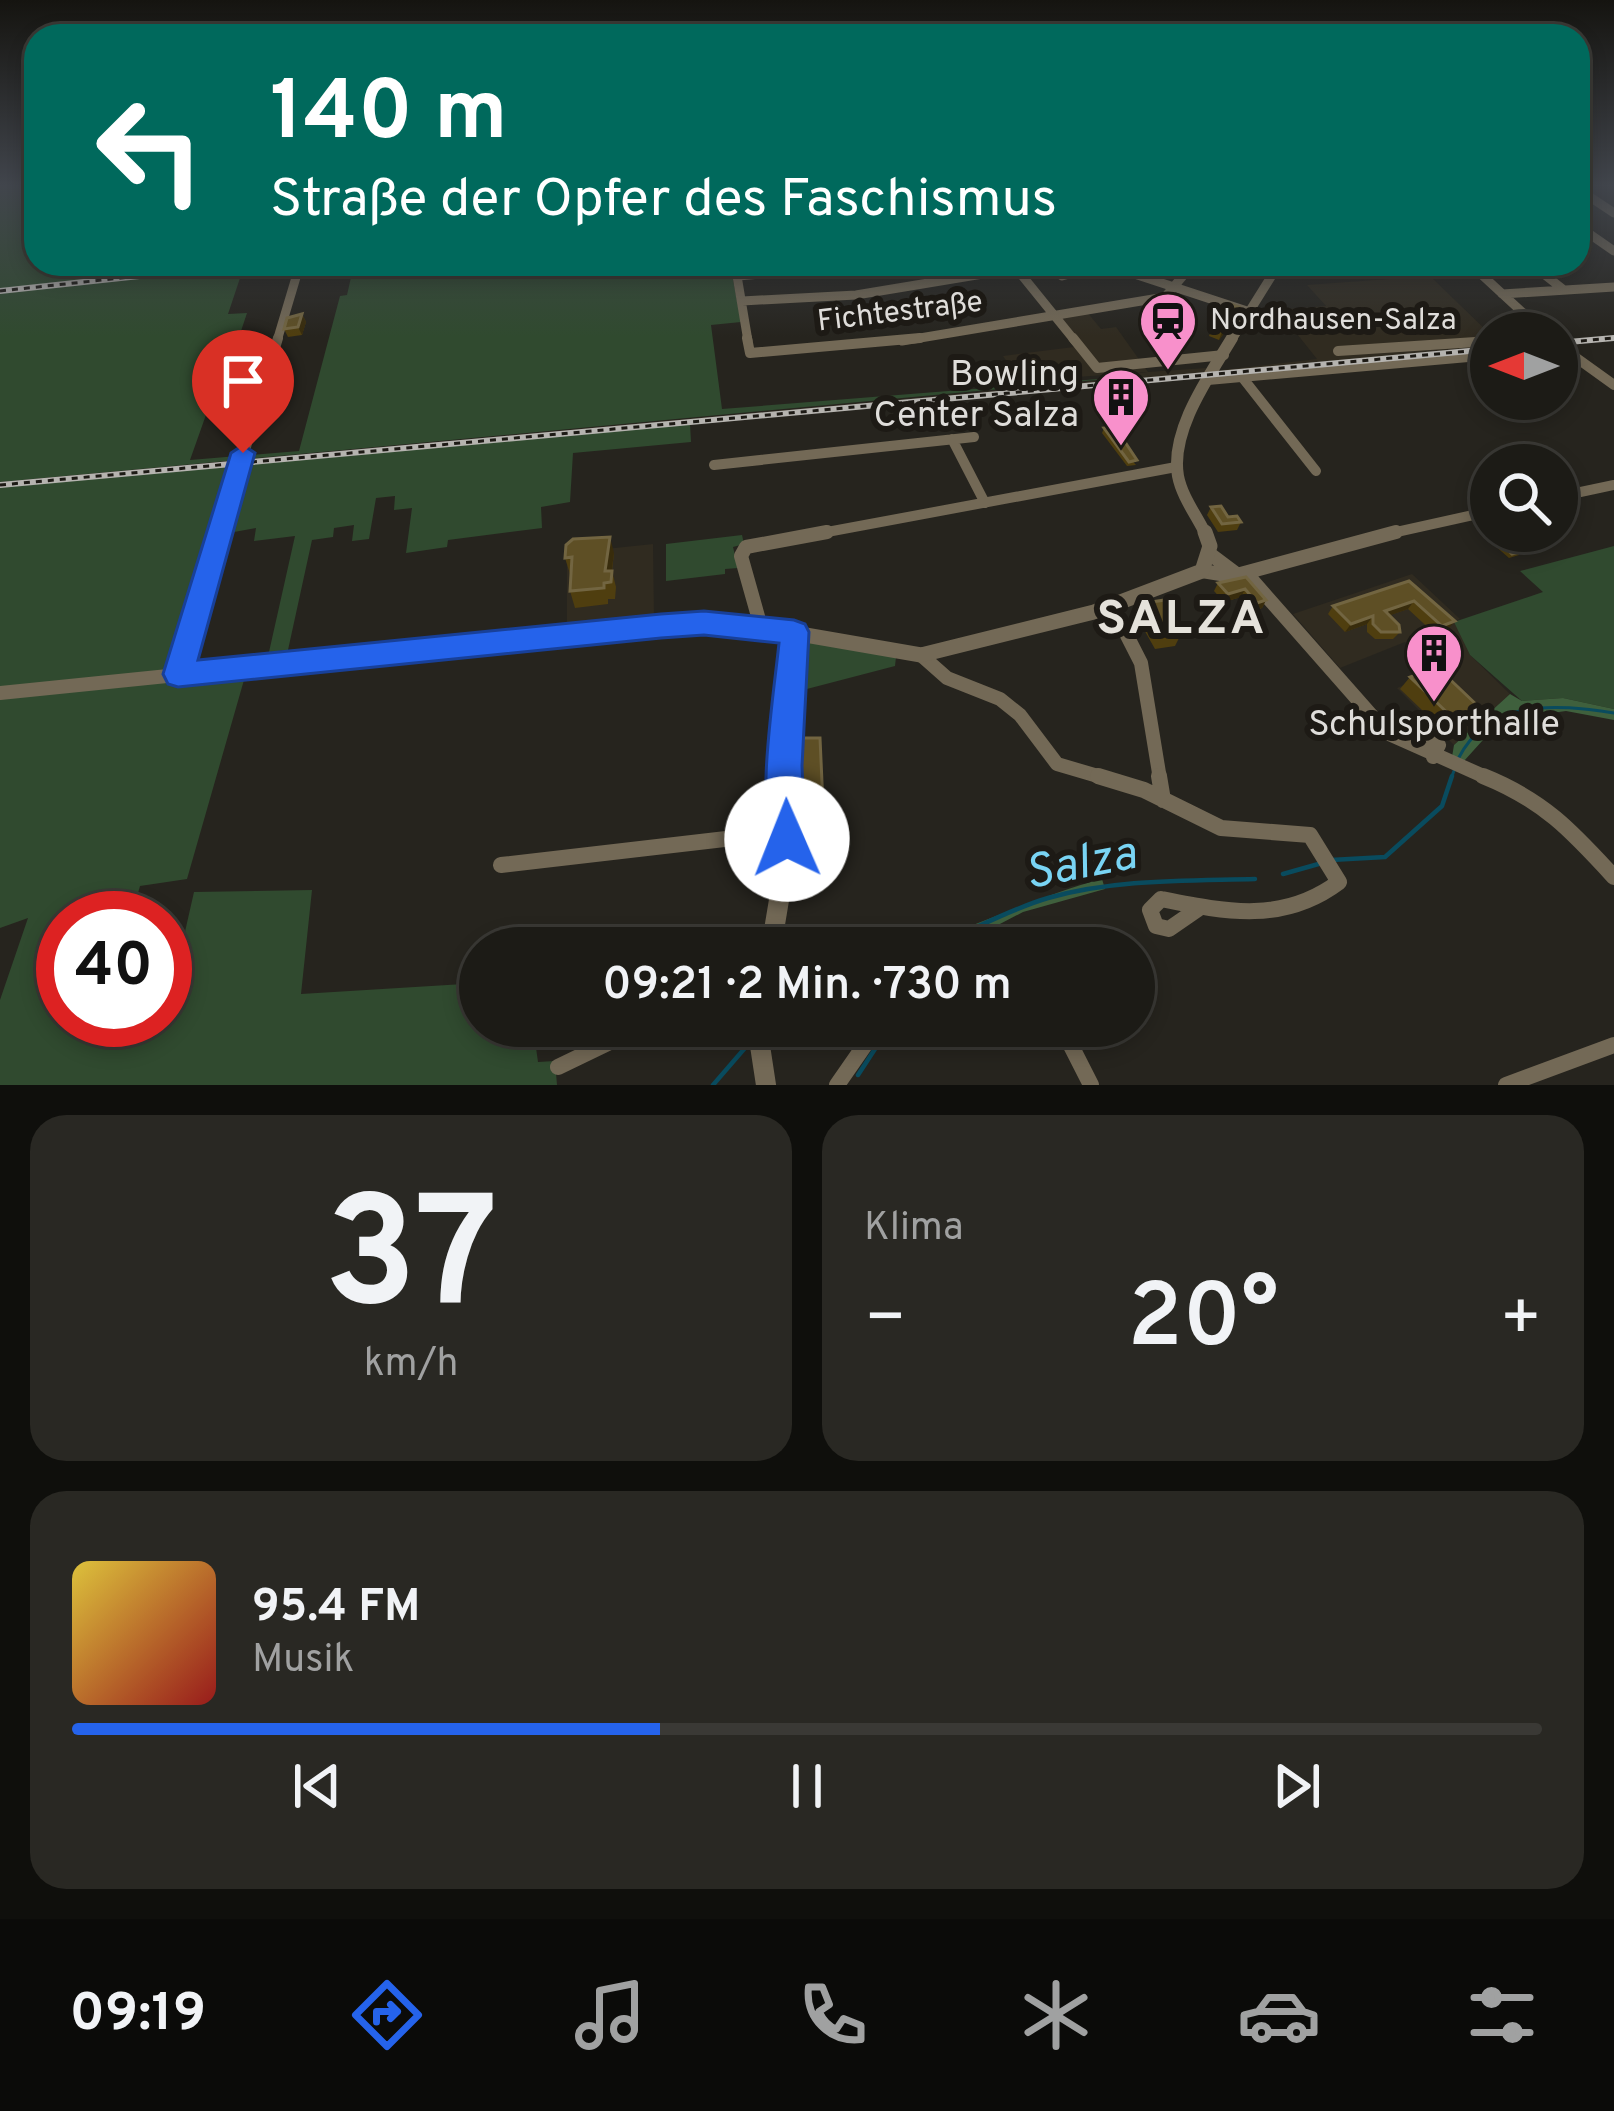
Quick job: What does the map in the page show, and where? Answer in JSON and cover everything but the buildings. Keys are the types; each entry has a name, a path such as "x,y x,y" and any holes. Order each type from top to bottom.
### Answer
{"street":[{"path":"178,674 295,276"},
{"path":"737,276 742,302 856,295 964,276"},
{"path":"1022,276 1097,368 1221,359"},
{"path":"1140,276 1250,312"},
{"path":"1175,287 1183,276"},
{"path":"1272,276 1208,380 1181,442 1176,467 1210,554 1242,574 1387,733 1520,791 1562,819 1614,878"},
{"path":"1483,276 1522,312"},
{"path":"1546,276 1564,290"},
{"name":"Fichtestraße","path":"742,302 750,353 878,345 1165,297 1175,287"},
{"path":"1502,294 1614,287"},
{"path":"1338,351 1470,342"},
{"path":"1208,380 1470,357"},
{"path":"1578,361 1614,386"},
{"path":"1242,377 1316,471"},
{"path":"714,465 974,437"},
{"path":"952,439 985,503"},
{"path":"760,628 741,556 746,547 1176,467"},
{"path":"1578,494 1612,488"},
{"path":"0,693 661,626 760,628 921,656 1112,606 1202,571 1222,578 1242,574 1470,517"},
{"path":"1202,571 1210,554"},
{"path":"1112,606 1141,663 1163,800"},
{"path":"776,927 786,883 785,766 794,632"},
{"path":"921,656 947,678 1000,699 1020,715 1057,764 1163,800 1221,828 1310,835 1339,882 1307,905 1258,914 1198,909"},
{"path":"501,865 787,832"},
{"path":"1505,1085 1614,1046"},
{"path":"558,1067 599,1047"},
{"path":"759,1047 766,1085"},
{"path":"837,1085 863,1047"},
{"path":"1072,1047 1091,1085"}],"shaded area":[{"path":"1430,276 1470,315 1470,354 0,487 0,482 1078,383 1147,372 1020,381 1003,356 1082,346 1059,317 1087,312 1101,329 1116,327 1148,372 1206,368 1205,372 1317,359 1278,310 1326,306 1307,285"},
{"path":"653,544 654,618 567,627 567,553"},
{"path":"1412,574 1460,619 1455,621 1470,655 1510,694 1454,745 1397,688 1435,671 1405,642 1340,668 1293,614"}],"green space":[{"path":"0,237 24,237 24,276 123,276 0,289"},
{"path":"152,276 241,276 228,314 247,313 241,331 235,333 190,460 299,451 340,296 347,295 351,276 732,276 741,322 711,325 722,409 1149,375 0,482 0,292"},
{"path":"690,424 691,442 573,453 570,502 541,507 542,528 448,540 447,547 406,553 412,508 394,510 395,496 376,498 369,539 352,541 354,525 334,528 333,537 312,540 288,650 269,652 295,536 254,541 256,528 212,536 166,680 246,673 187,879 140,886 139,891 36,891 36,1047 192,1047 194,892 312,890 301,994 459,984 459,1047 536,1047 538,1062 555,1061 557,1085 0,1085 0,1000 28,918 0,928 0,487"},
{"path":"742,535 744,544 733,547 738,568 666,581 666,544"},
{"path":"1614,546 1614,709 1563,698 1522,701 1470,655 1454,622 1543,592 1520,571"},
{"path":"807,640 896,657 895,666 803,690 799,665"},
{"path":"1510,694 1522,701 1563,698 1614,709 1614,720 1566,711 1501,720 1464,761 1452,757 1454,745"},
{"path":"1102,879 1105,889 1023,912 994,927 967,927"}],"waterway":[{"name":"Salza","path":"1458,759 1471,739 1505,715 1547,708 1614,713"},
{"name":"Salza","path":"1451,779 1455,768"},
{"name":"Salza","path":"1331,860 1385,857 1442,806 1451,779"},
{"name":"Salza","path":"1283,874 1322,863"},
{"name":"Salza","path":"977,927 1032,903 1099,887 1255,879"},
{"name":"Salza","path":"713,1085 746,1047"},
{"path":"858,1075 876,1047"}],"railway":[{"path":"0,291 139,276"},
{"path":"1578,341 1614,338"},
{"path":"0,485 1470,351"}],"place":[{"name":"Nordhausen-Salza","path":"1168,372"},
{"name":"Bowling Center Salza","path":"1121,448"},
{"name":"Schulsporthalle","path":"1434,704"}],"district":[{"name":"SALZA","path":"1182,621"}],"route":[{"path":"243,453 178,674 704,623 794,632 785,766 787,839"}]}
